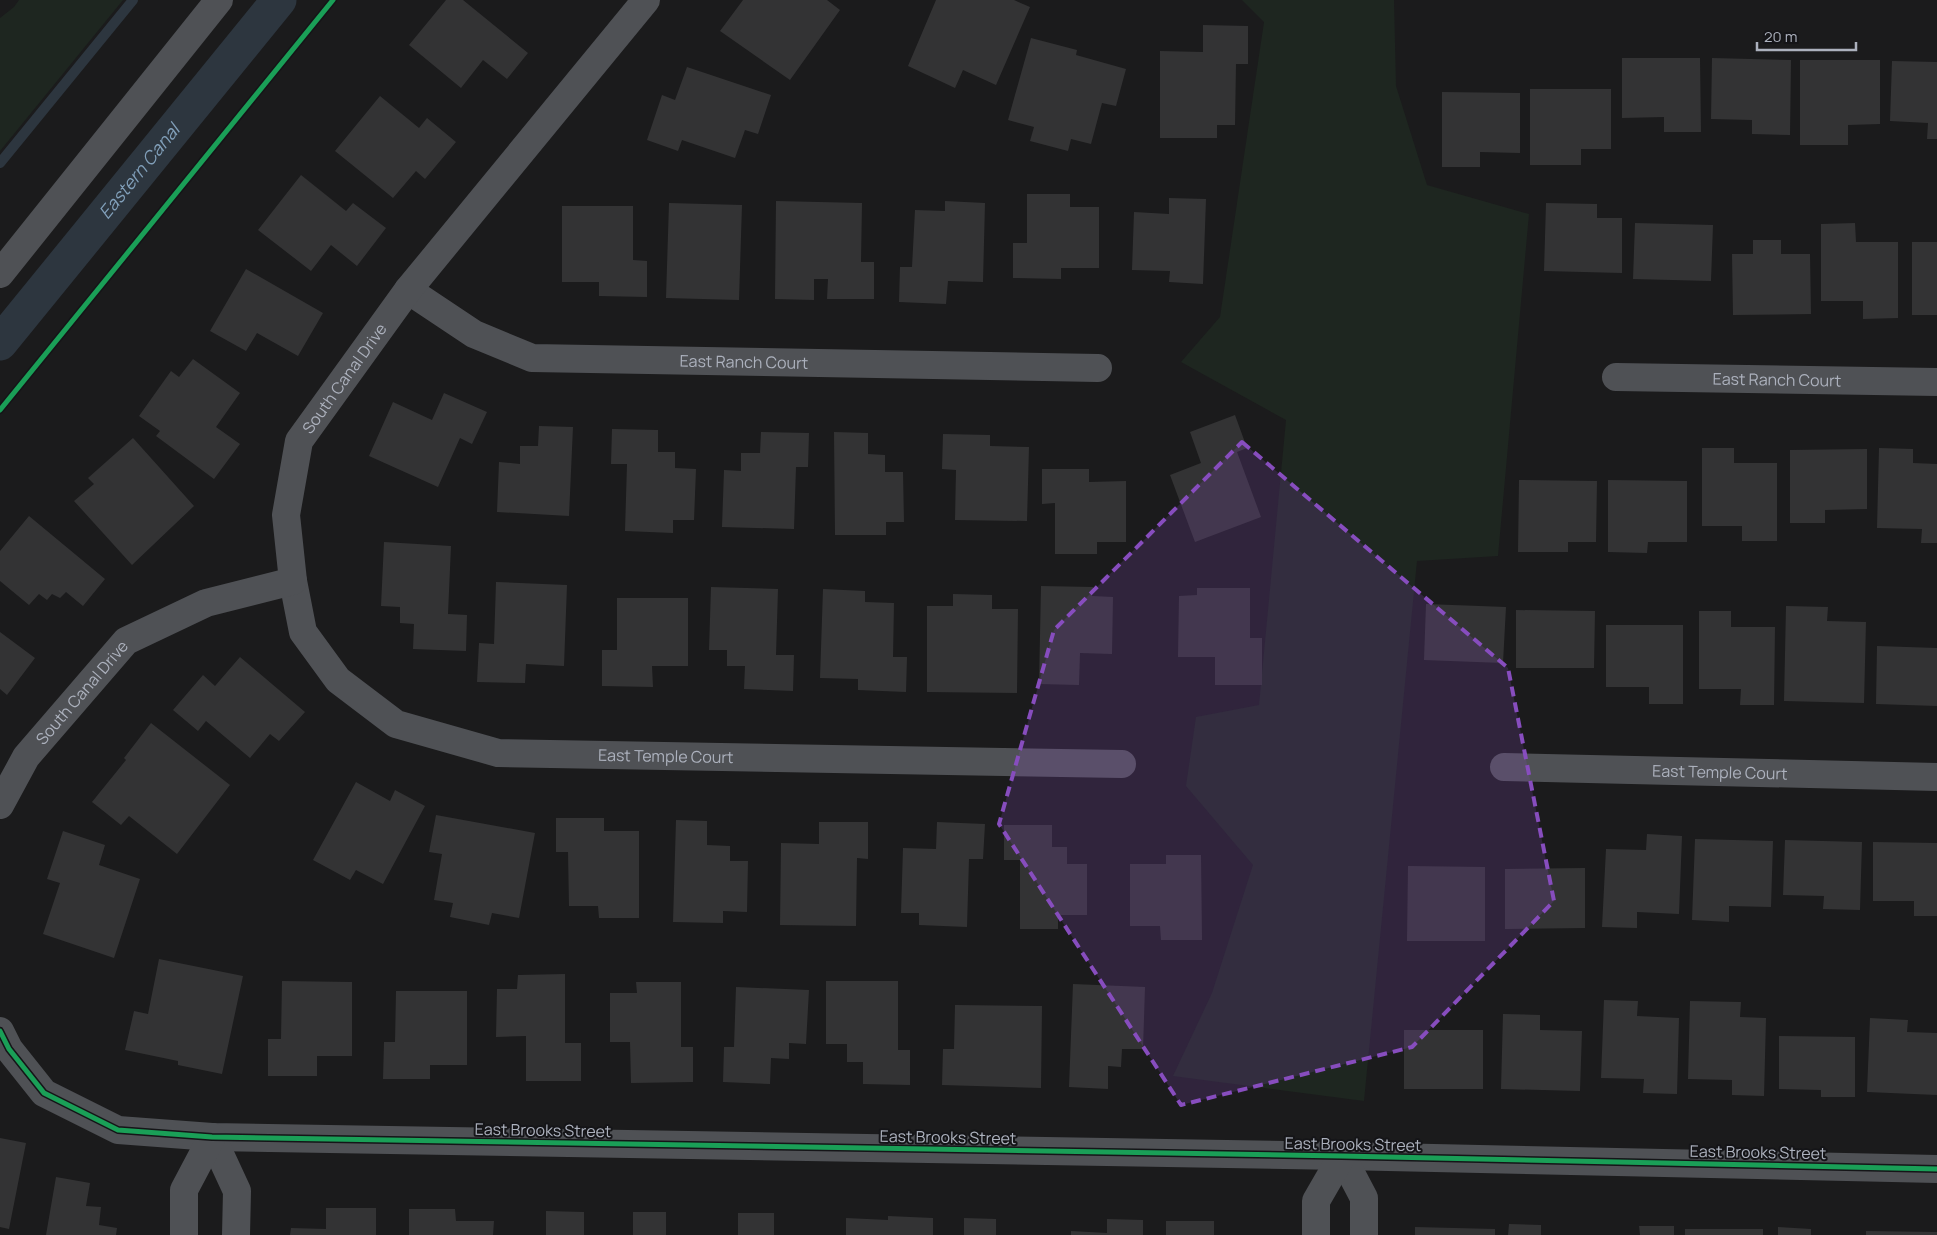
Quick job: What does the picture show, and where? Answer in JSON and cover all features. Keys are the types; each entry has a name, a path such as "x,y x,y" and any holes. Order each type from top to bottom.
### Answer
{"street":[{"path":"0,274 219,0"},
{"name":"South Canal Drive","path":"0,805 26,757 126,640 206,603 293,581 286,514 299,441 408,290 646,0"},
{"name":"East Ranch Court","path":"408,290 474,334 532,358 1098,368"},
{"name":"East Ranch Court","path":"1616,377 1937,382"},
{"name":"East Temple Court","path":"293,581 303,632 338,680 396,724 498,753 1122,764"},
{"name":"East Temple Court","path":"1504,767 1937,777"},
{"name":"East Brooks Street","path":"0,1031 9,1049 44,1093 118,1130 212,1137 1342,1156 1937,1169"},
{"path":"184,1235 184,1190 212,1137"},
{"path":"212,1137 237,1191 236,1235"},
{"path":"1316,1235 1316,1201 1342,1156"},
{"path":"1342,1156 1364,1198 1364,1235"}],"highlighted area":[{"path":"1242,442 1508,668 1554,901 1412,1047 1181,1105 999,824 1054,630"}],"shaded area":[{"path":"19,0 123,0 0,151 0,18 14,7"},
{"path":"1242,0 1394,0 1396,86 1427,185 1529,214 1498,556 1417,561 1364,1101 1173,1076 1212,993 1253,865 1186,786 1196,717 1259,705 1286,420 1181,362 1220,317 1264,22"}],"building":[{"path":"446,0 463,0 528,53 507,79 483,60 461,88 409,45"},
{"path":"743,0 827,0 840,10 790,80 720,31"},
{"path":"936,0 1014,0 1030,7 996,85 963,70 955,88 908,66"},
{"path":"1203,25 1248,26 1248,64 1236,64 1235,125 1217,125 1217,138 1160,138 1160,51 1203,52"},
{"path":"1031,38 1077,50 1076,55 1126,69 1116,106 1102,103 1091,144 1071,139 1068,151 1030,141 1034,127 1008,120"},
{"path":"1622,58 1700,58 1701,132 1664,132 1664,117 1622,118"},
{"path":"1712,58 1791,60 1790,135 1752,134 1752,120 1711,119"},
{"path":"1800,60 1880,60 1880,124 1848,125 1848,145 1800,145"},
{"path":"1892,61 1937,62 1937,139 1927,139 1928,123 1890,121"},
{"path":"687,67 771,95 758,134 745,130 735,158 682,140 678,151 647,140 662,95 675,100"},
{"path":"1530,89 1611,89 1611,149 1581,149 1581,165 1530,165"},
{"path":"1442,92 1520,93 1520,153 1480,152 1480,167 1442,167"},
{"path":"380,96 419,128 427,118 456,142 425,179 416,171 393,198 335,151"},
{"path":"301,175 346,211 353,203 386,228 357,266 331,245 311,271 258,230"},
{"path":"1027,194 1070,194 1070,207 1099,207 1099,268 1061,268 1061,279 1013,278 1013,243 1027,243"},
{"path":"1169,198 1206,199 1203,284 1169,282 1170,271 1132,270 1134,212 1169,214"},
{"path":"776,201 862,203 861,262 874,262 874,299 827,299 828,279 814,279 814,300 775,299"},
{"path":"945,201 985,203 983,282 948,281 946,304 899,302 900,267 912,267 915,210 945,211"},
{"path":"669,203 742,205 739,300 666,298"},
{"path":"1546,203 1597,204 1597,218 1622,218 1622,273 1544,271"},
{"path":"562,206 633,206 633,260 647,261 647,297 599,296 599,282 562,282"},
{"path":"1635,223 1713,225 1711,281 1633,279"},
{"path":"1855,223 1856,242 1898,242 1898,318 1863,319 1863,301 1821,301 1821,224"},
{"path":"1753,240 1781,240 1781,254 1810,254 1811,314 1733,315 1732,254 1753,254"},
{"path":"1912,242 1937,242 1937,315 1912,315"},
{"path":"246,269 323,313 298,356 257,333 246,351 210,331"},
{"path":"193,359 240,393 216,427 240,444 214,479 156,436 160,431 139,416 171,371 179,377"},
{"path":"444,393 487,412 472,444 460,438 438,487 369,456 393,402 432,420"},
{"path":"1235,415 1247,448 1237,452 1261,517 1195,542 1170,475 1201,463 1190,432"},
{"path":"539,426 573,427 569,516 497,512 499,462 520,464 520,446 538,446"},
{"path":"612,429 658,430 658,452 675,452 675,468 696,469 694,520 673,520 673,533 625,531 627,464 611,464"},
{"path":"761,432 809,433 808,467 796,467 794,529 722,527 724,470 741,471 741,453 760,453"},
{"path":"834,432 868,433 868,454 885,455 885,472 903,472 904,522 886,522 886,535 835,535"},
{"path":"943,434 990,435 990,446 1029,447 1027,521 955,520 956,470 942,469"},
{"path":"133,438 194,506 132,565 74,501 94,484 88,478"},
{"path":"1702,448 1734,448 1734,463 1777,463 1777,541 1742,541 1742,526 1702,526"},
{"path":"1879,448 1913,449 1913,463 1937,464 1937,543 1921,543 1922,529 1877,528"},
{"path":"1867,449 1867,509 1825,510 1825,523 1790,523 1790,450"},
{"path":"1042,469 1089,469 1089,482 1126,481 1126,542 1097,542 1097,554 1055,554 1055,503 1042,504"},
{"path":"1519,480 1597,481 1596,542 1568,542 1568,552 1518,552"},
{"path":"1608,480 1687,481 1687,542 1648,542 1647,553 1608,552"},
{"path":"29,516 105,579 83,606 66,592 60,598 52,594 47,600 39,594 29,605 0,581 0,551"},
{"path":"384,542 451,546 448,614 467,615 466,651 413,649 414,624 400,623 400,607 381,606"},
{"path":"496,582 567,585 564,666 526,664 525,683 477,682 479,643 494,644"},
{"path":"1041,586 1093,587 1092,596 1113,597 1112,654 1080,653 1079,685 1039,684"},
{"path":"711,587 778,589 776,655 794,655 793,691 744,689 745,666 727,666 727,650 709,650"},
{"path":"1197,588 1250,588 1250,638 1262,638 1262,685 1215,685 1215,657 1178,657 1179,596 1197,595"},
{"path":"823,589 865,591 865,602 894,603 893,657 907,657 906,692 858,690 858,679 820,678"},
{"path":"953,594 992,595 992,609 1018,609 1017,693 927,692 927,606 953,606"},
{"path":"617,598 688,598 688,666 652,666 653,687 602,686 602,650 617,650"},
{"path":"1426,604 1506,607 1503,663 1424,660"},
{"path":"1786,606 1828,607 1827,621 1866,622 1864,703 1784,701"},
{"path":"1516,610 1595,611 1594,668 1516,668"},
{"path":"1699,611 1731,611 1731,627 1775,627 1774,705 1740,705 1741,689 1699,689"},
{"path":"1606,625 1683,625 1683,704 1649,704 1649,687 1606,687"},
{"path":"0,632 35,658 7,695 0,689"},
{"path":"1877,646 1937,648 1937,706 1876,704"},
{"path":"240,657 305,712 279,741 270,734 250,758 206,721 198,731 173,710 203,675 215,686"},
{"path":"151,723 230,785 177,854 129,816 121,825 92,802 126,760 124,758"},
{"path":"356,782 390,801 395,790 425,806 383,884 356,870 350,880 313,860"},
{"path":"436,815 535,833 519,918 492,913 489,925 450,917 453,903 434,900 442,854 429,852"},
{"path":"556,818 604,818 604,831 639,831 639,918 599,918 598,906 569,906 568,852 556,852"},
{"path":"676,820 707,821 707,845 730,846 730,861 748,861 747,912 723,911 723,923 673,922"},
{"path":"819,822 868,822 868,859 857,858 856,926 780,925 781,843 819,844"},
{"path":"937,822 985,824 983,859 969,859 967,927 919,925 919,913 901,913 903,848 936,849"},
{"path":"1004,825 1052,825 1052,847 1067,847 1067,864 1087,864 1087,915 1058,915 1058,929 1020,929 1020,860 1004,860"},
{"path":"63,831 105,845 99,865 140,879 114,958 43,934 60,883 47,879"},
{"path":"1647,834 1682,836 1679,914 1637,912 1637,928 1602,927 1606,849 1646,850"},
{"path":"1695,839 1773,841 1771,907 1729,906 1729,922 1692,920"},
{"path":"1785,840 1862,842 1860,910 1823,909 1824,896 1783,895"},
{"path":"1873,842 1937,843 1937,916 1914,916 1914,901 1873,901"},
{"path":"1166,855 1201,855 1202,940 1161,940 1160,926 1130,926 1130,864 1166,864"},
{"path":"1408,866 1485,867 1485,941 1407,941"},
{"path":"1585,868 1585,928 1505,929 1505,869"},
{"path":"159,959 243,976 222,1074 178,1065 178,1061 125,1050 134,1011 148,1014"},
{"path":"565,974 565,1043 581,1043 581,1081 526,1081 526,1036 496,1037 497,989 517,989 518,975"},
{"path":"282,981 352,982 352,1056 317,1056 317,1076 268,1076 268,1039 281,1039"},
{"path":"826,981 898,981 898,1050 910,1050 910,1085 863,1084 863,1062 847,1062 847,1044 826,1044"},
{"path":"636,982 681,982 681,1047 693,1047 693,1082 631,1083 630,1042 610,1042 610,993 637,993"},
{"path":"1073,984 1145,987 1143,1049 1122,1049 1121,1067 1108,1066 1108,1089 1069,1087"},
{"path":"736,987 809,990 806,1044 789,1043 789,1059 771,1058 770,1084 723,1082 724,1047 734,1047"},
{"path":"396,991 467,991 467,1065 430,1065 430,1079 383,1079 384,1042 395,1042"},
{"path":"1604,1000 1638,1001 1637,1016 1679,1018 1677,1094 1643,1093 1644,1079 1601,1078"},
{"path":"1690,1001 1741,1002 1740,1017 1766,1018 1764,1096 1732,1095 1732,1080 1688,1079"},
{"path":"955,1005 1042,1006 1041,1088 942,1085 943,1049 954,1049"},
{"path":"1503,1014 1540,1015 1540,1030 1582,1031 1580,1091 1501,1089"},
{"path":"1870,1018 1908,1020 1907,1032 1937,1033 1937,1095 1867,1092"},
{"path":"1404,1030 1483,1030 1483,1089 1404,1089"},
{"path":"1779,1036 1855,1037 1855,1097 1821,1097 1821,1090 1779,1089"},
{"path":"0,1138 26,1143 9,1229 0,1227"},
{"path":"56,1177 90,1183 86,1206 101,1207 99,1225 117,1228 116,1235 46,1235"},
{"path":"326,1208 376,1208 376,1235 290,1235 291,1228 326,1229"},
{"path":"409,1209 455,1209 456,1221 494,1221 493,1235 409,1235"},
{"path":"546,1211 584,1212 584,1235 546,1235"},
{"path":"633,1212 666,1212 666,1235 633,1235"},
{"path":"738,1213 774,1213 774,1235 738,1235"},
{"path":"888,1216 933,1218 933,1235 846,1235 846,1218 888,1220"},
{"path":"964,1218 996,1219 996,1235 964,1235"},
{"path":"1107,1219 1143,1220 1143,1235 1071,1235 1071,1231 1107,1233"},
{"path":"1166,1221 1214,1221 1214,1235 1166,1235"},
{"path":"1509,1224 1541,1225 1541,1235 1508,1235"},
{"path":"1639,1226 1674,1226 1674,1235 1640,1235"},
{"path":"1415,1227 1495,1229 1495,1235 1415,1235"},
{"path":"1778,1227 1811,1229 1811,1235 1778,1235"},
{"path":"1685,1229 1763,1229 1763,1235 1685,1235"},
{"path":"1866,1231 1937,1232 1937,1235 1866,1235"}],"waterway":[{"path":"0,163 133,0"},
{"name":"Eastern Canal","path":"0,343 279,0"}],"cycle path":[{"path":"0,410 333,0"},
{"path":"0,1031 9,1049 44,1093 118,1130 212,1137 1342,1156 1937,1169"}]}
